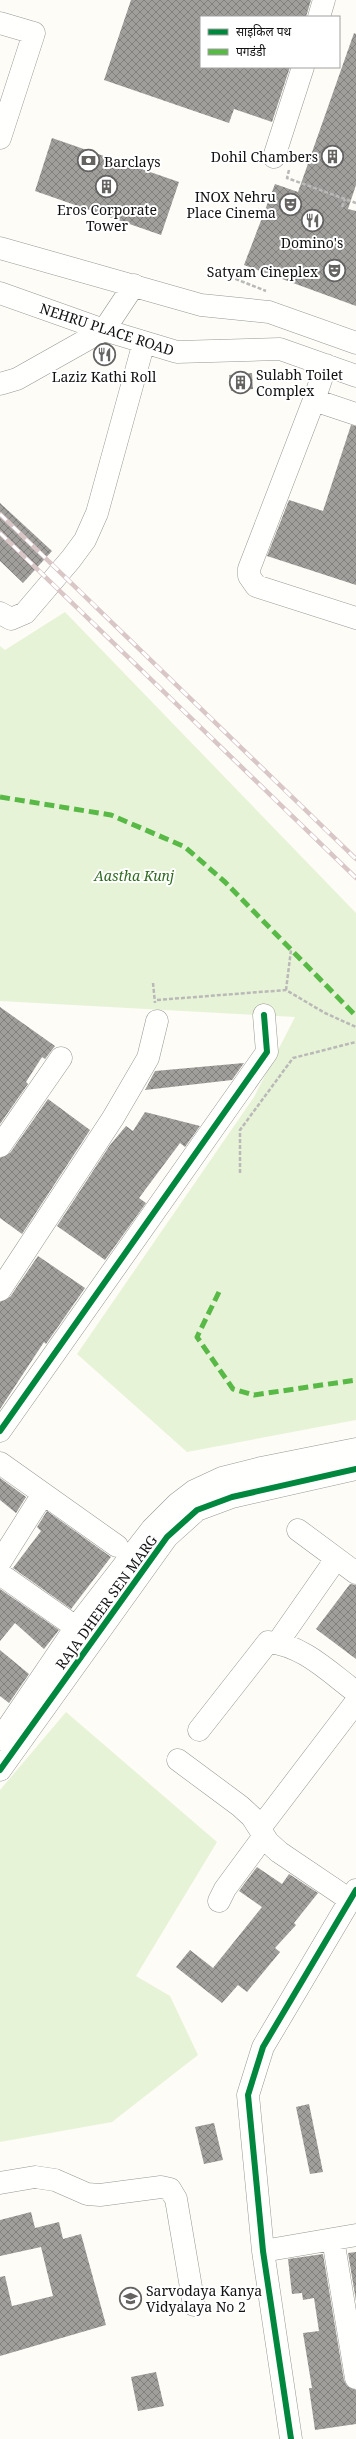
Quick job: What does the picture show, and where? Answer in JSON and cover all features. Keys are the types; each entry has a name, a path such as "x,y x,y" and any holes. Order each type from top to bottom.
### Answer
{"street":[{"path":"319,16 324,0"},
{"path":"0,23 34,33 0,138"},
{"path":"282,162 303,68"},
{"path":"0,248 202,305 269,312 356,342"},
{"path":"0,384 17,379 104,330 134,285"},
{"name":"NEHRU PLACE ROAD","path":"0,293 104,330 177,352 280,348 356,376"},
{"path":"0,612 11,619 25,613 71,559 85,540 97,513 144,342"},
{"path":"326,365 249,569 250,576 256,586 356,618"},
{"path":"314,400 356,414"},
{"path":"0,1290 113,1118 148,1058 156,1011"},
{"path":"0,1431 267,1052 264,1015"},
{"path":"0,1146 61,1058"},
{"name":"RAJA DHEER SEN MARG","path":"0,1739 76,1627 152,1528 177,1504 194,1491 222,1478 262,1468 356,1449"},
{"path":"0,1463 117,1546"},
{"name":"RAJA DHEER SEN MARG","path":"0,1770 167,1537 198,1510 232,1497 356,1468"},
{"path":"0,1562 43,1494"},
{"path":"298,1530 356,1573"},
{"path":"278,1642 336,1559"},
{"path":"0,1574 94,1639"},
{"path":"198,1730 268,1642 278,1642 298,1649 356,1692"},
{"path":"219,1901 262,1832 356,1702"},
{"path":"178,1760 240,1806 279,1852 353,1895 263,2046 248,2095 263,2251 291,2439"},
{"path":"0,2183 35,2177 55,2180 87,2194 100,2195 161,2187 170,2189 176,2199 194,2305"},
{"path":"263,2251 356,2235"},
{"path":"334,2239 356,2378"}],"path":[{"path":"282,162 287,178 356,203"},
{"path":"342,207 345,199"},
{"path":"258,209 264,211"},
{"path":"286,990 290,950"},
{"path":"153,983 156,1011"},
{"path":"240,1173 240,1130 293,1058 356,1042"}],"green space":[{"name":"Aastha Kunj","path":"65,612 356,913 356,1420 187,1452 77,1354 254,1097 295,1017 0,1001 0,646 5,650"},
{"path":"66,1712 217,1842 136,1976 170,1996 198,2055 112,2122 0,2142 0,1790"}],"building":[{"path":"131,0 311,0 306,16 200,16 200,68 290,68 272,122 234,109 229,123 104,80"},
{"path":"354,33 356,34 356,185 348,209 356,211 356,306 244,265 275,184 298,192"},
{"name":"Eros Corporate Tower","path":"52,138 179,182 161,235 35,191"},
{"name":"Sulabh Toilet Complex","path":"252,373 253,389 231,391 229,375"},
{"path":"351,425 356,426 356,585 267,556 289,500 323,511"},
{"path":"0,503 52,551 23,583 0,561"},
{"path":"0,1007 55,1046 45,1059 42,1057 26,1082 28,1084 0,1124"},
{"path":"244,1063 232,1080 145,1090 155,1071"},
{"path":"48,1099 90,1130 22,1234 0,1218 0,1158 10,1153"},
{"path":"145,1112 200,1126 185,1147 180,1143 139,1198 146,1203 105,1260 57,1226 110,1145 126,1126 133,1131"},
{"path":"38,1256 85,1288 46,1344 44,1342 0,1409 0,1302 10,1297"},
{"path":"0,1478 26,1497 16,1513 0,1500"},
{"path":"47,1511 111,1557 71,1609 13,1568 41,1531 37,1527"},
{"path":"350,1584 356,1585 356,1659 316,1629"},
{"path":"0,1589 59,1630 44,1649 15,1623 0,1641"},
{"path":"0,1650 29,1674 9,1703 0,1696"},
{"path":"257,1867 282,1884 289,1874 318,1893 294,1923 296,1925 275,1948 280,1952 247,1992 238,1985 222,2003 176,1967 190,1950 213,1968 262,1907 239,1891"},
{"path":"309,2104 323,2172 310,2174 296,2107"},
{"path":"214,2123 223,2160 204,2164 195,2127"},
{"path":"31,2212 35,2228 59,2222 63,2239 81,2234 106,2325 0,2356 0,2277 5,2276 12,2306 53,2296 41,2247 0,2256 0,2220"},
{"path":"356,2252 356,2301 348,2253"},
{"path":"323,2254 344,2380 347,2386 356,2390 356,2424 315,2430 309,2388 312,2388 303,2333 319,2331 314,2298 303,2300 302,2293 292,2294 288,2259"},
{"path":"156,2372 164,2406 138,2411 131,2377"}],"railway":[{"path":"0,514 356,859"},
{"path":"0,533 356,878"}],"marked path":[{"path":"0,797 111,815 185,847 225,882 356,1016"},
{"path":"219,1292 197,1337 233,1389 254,1395 356,1380"}],"cycle path":[{"path":"0,1431 267,1052 264,1015"},
{"path":"0,1770 167,1537 197,1510 232,1497 356,1469"},
{"path":"291,2439 263,2251 248,2095 263,2047 356,1890"}],"place":[{"name":"Dohil Chambers","path":"333,156"},
{"name":"Barclays","path":"89,161"},
{"name":"Eros Corporate Tower","path":"107,187"},
{"name":"INOX Nehru Place Cinema","path":"291,204"},
{"name":"Domino's","path":"312,220"},
{"name":"Satyam Cineplex","path":"334,271"},
{"name":"Laziz Kathi Roll","path":"104,354"},
{"name":"Sulabh Toilet Complex","path":"241,382"},
{"name":"Sarvodaya Kanya Vidyalaya No 2","path":"130,2298"}]}
